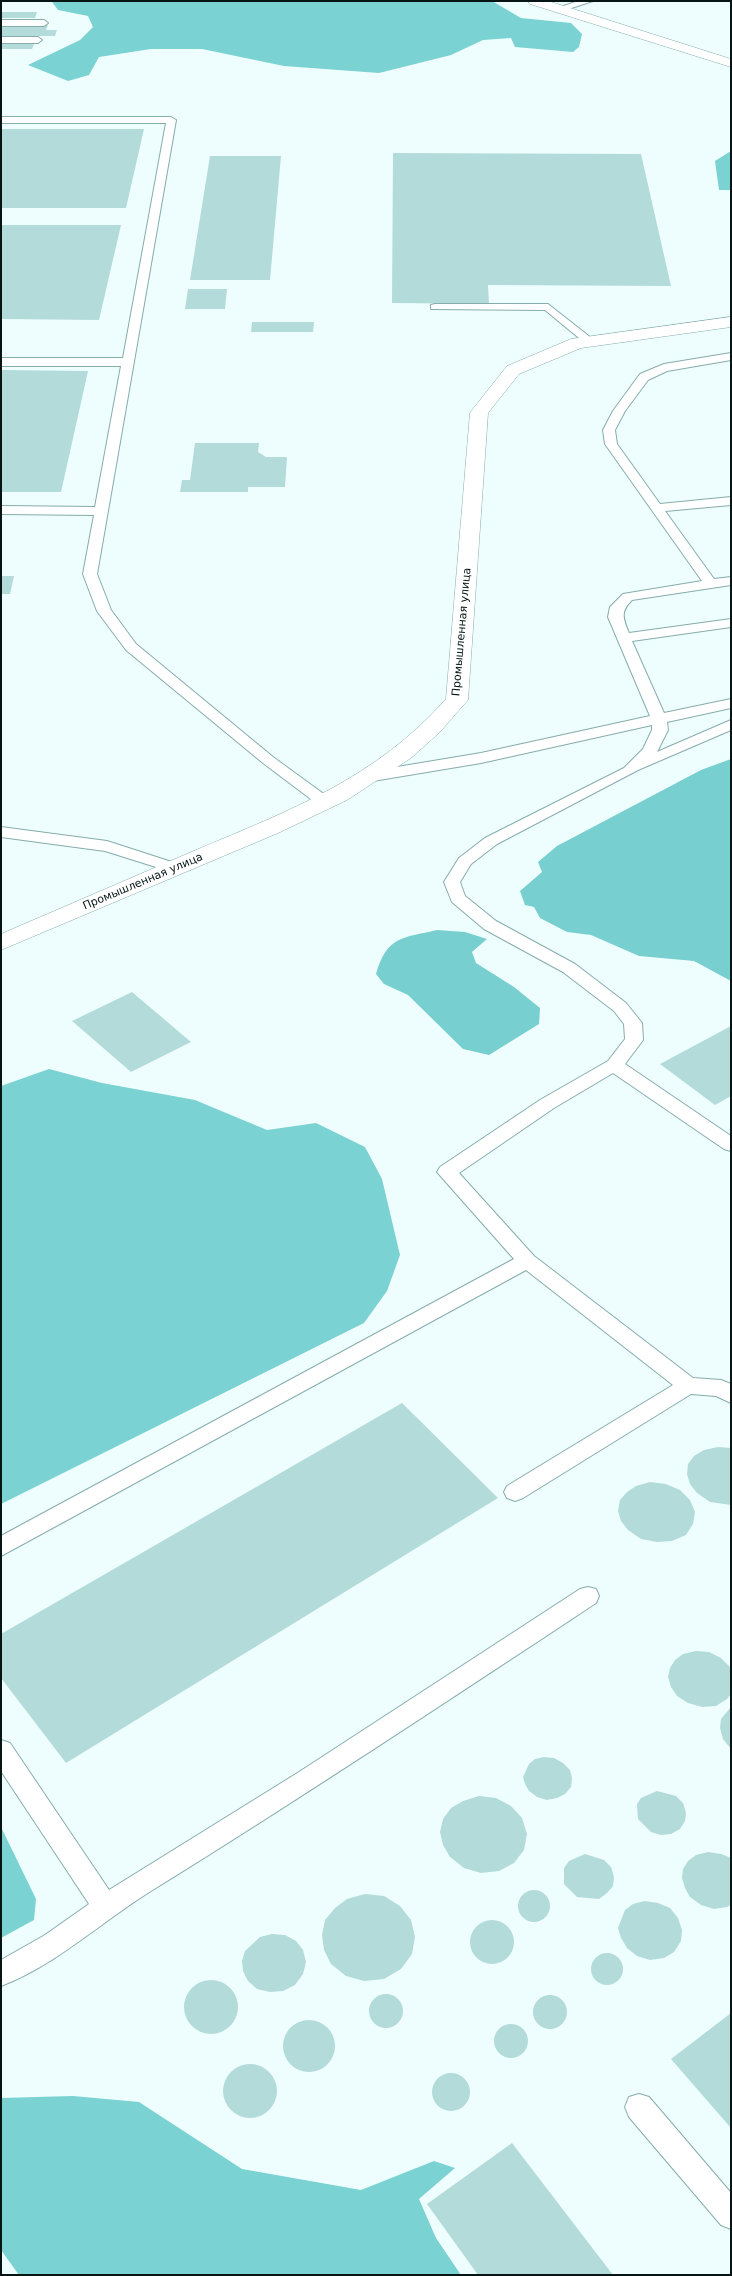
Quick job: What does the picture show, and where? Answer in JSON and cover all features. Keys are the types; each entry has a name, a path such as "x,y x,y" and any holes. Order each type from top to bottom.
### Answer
{"street":[{"path":"534,1 731,63"},
{"name":"Промышленная улица","path":"1,943 326,803 398,758 438,725 457,700 479,412 513,370 577,343 731,322"}],"lane":[{"path":"559,9 589,1"},
{"path":"1,23 44,23"},
{"path":"1,40 38,40"},
{"path":"1,120 171,120 90,574 104,612 131,647 268,760 326,803"},
{"path":"435,307 548,307 589,341"},
{"path":"710,583 611,444 609,430 619,411 644,377 664,368 731,356"},
{"path":"1,362 127,362"},
{"path":"656,508 731,501"},
{"path":"1,510 100,510"},
{"path":"629,771 650,751 660,730 660,720 615,618 617,607 628,597 731,581"},
{"path":"625,638 731,623"},
{"path":"367,777 480,758 731,703"},
{"path":"731,724 629,771 491,841 465,861 452,882 458,898 490,925 569,968 620,1007 633,1023 634,1040 614,1065 547,1104 447,1172 526,1261 688,1386 721,1388 731,1395"},
{"path":"1,832 107,846 175,868"},
{"path":"614,1065 731,1145"},
{"path":"1,1548 526,1261"},
{"path":"515,1492 688,1386"},
{"path":"1,1974 25,1963 105,1906 269,1806 588,1596"},
{"path":"1,1750 105,1906"},
{"path":"639,2107 731,2215"}],"shaded area":[{"path":"492,1 521,18 571,23 582,34 579,47 573,52 515,47 511,38 483,40 451,55 379,73 284,66 202,49 151,49 99,57 89,75 68,81 28,65 80,40 93,27 88,16 58,10 52,2"},
{"path":"731,151 731,190 719,190 715,161"},
{"path":"731,759 731,981 694,961 639,956 591,935 567,932 540,918 534,907 525,905 520,891 542,872 538,862 557,846 701,770"},
{"path":"437,930 465,932 487,939 472,952 476,963 514,987 540,1008 539,1024 489,1055 463,1049 408,995 384,984 376,974 385,952 391,945 405,937"},
{"path":"49,1069 102,1083 195,1100 267,1130 316,1123 365,1147 382,1179 400,1255 387,1291 364,1323 1,1504 1,1086"},
{"path":"1,1827 36,1899 34,1920 1,1938"},
{"path":"73,2096 139,2102 242,2169 361,2190 434,2161 455,2168 419,2199 436,2238 461,2275 19,2275 1,2250 1,2098"}],"building":[{"path":"1,12 37,12 35,18 1,18"},
{"path":"1,25 48,25 46,30 57,30 55,36 1,36"},
{"path":"1,42 35,42 32,49 1,49"},
{"path":"1,129 144,129 126,208 1,208"},
{"path":"393,153 641,154 671,286 488,285 489,304 392,303"},
{"path":"210,156 281,156 270,280 190,280"},
{"path":"1,225 121,225 99,320 1,319"},
{"path":"188,289 227,289 225,309 185,309"},
{"path":"252,322 314,322 313,332 251,332"},
{"path":"1,370 88,371 61,492 1,492"},
{"path":"195,443 259,443 258,452 266,457 287,457 285,487 248,487 248,492 180,492 182,480 190,480"},
{"path":"1,576 14,576 10,594 1,594"},
{"path":"132,992 191,1042 131,1072 72,1021"},
{"path":"731,1026 731,1096 715,1105 660,1064"},
{"path":"402,1403 498,1498 66,1763 1,1678 1,1634"},
{"path":"718,1447 731,1448 731,1505 710,1502 697,1493 690,1484 687,1474 688,1464 694,1456 704,1450"},
{"path":"650,1482 666,1484 680,1490 690,1500 695,1512 693,1524 686,1535 672,1541 657,1542 641,1539 628,1530 621,1521 618,1511 620,1500 636,1486"},
{"path":"696,1651 709,1652 721,1658 731,1668 731,1694 716,1706 702,1707 688,1703 677,1696 671,1687 668,1677 670,1668 675,1660 683,1654"},
{"path":"731,1707 731,1749 723,1739 720,1728 721,1719"},
{"path":"544,1757 554,1758 563,1763 570,1770 572,1778 571,1787 565,1794 547,1800 537,1797 529,1791 523,1777 529,1764 535,1759"},
{"path":"657,1791 676,1796 683,1803 686,1813 685,1821 680,1829 671,1834 661,1835 651,1832 638,1819 637,1804 641,1798"},
{"path":"479,1796 496,1798 511,1806 522,1818 527,1834 524,1850 514,1863 499,1871 481,1873 464,1868 450,1857 443,1845 440,1832 443,1819 451,1808 463,1801"},
{"path":"708,1852 731,1858 731,1905 727,1907 714,1909 701,1905 690,1897 685,1888 682,1878 683,1869 688,1861 696,1855"},
{"path":"585,1854 604,1860 611,1867 614,1877 613,1886 599,1899 577,1897 564,1884 564,1868 569,1861"},
{"path":"534,1890 540,1891 545,1895 549,1900 549,1912 545,1917 540,1921 534,1922 528,1921 523,1917 519,1912 518,1906 519,1900 523,1895 528,1891"},
{"path":"365,1894 384,1896 400,1906 411,1920 415,1937 412,1954 401,1969 384,1979 364,1981 346,1976 331,1964 324,1950 322,1935 325,1920 335,1908 347,1899"},
{"path":"645,1901 658,1903 670,1908 678,1918 682,1930 681,1941 674,1952 664,1958 650,1960 637,1956 627,1948 621,1938 618,1928 625,1910 633,1904"},
{"path":"496,1920 508,1926 513,1933 513,1951 508,1958 501,1963 488,1964 480,1961 473,1954 470,1938 473,1930 480,1923"},
{"path":"272,1934 285,1935 296,1941 303,1950 306,1962 303,1974 295,1985 283,1991 270,1992 257,1989 248,1981 243,1971 242,1961 245,1951 260,1937"},
{"path":"607,1953 613,1954 618,1958 622,1963 622,1975 618,1980 613,1984 607,1985 601,1984 596,1980 592,1975 591,1969 592,1963 596,1958 601,1954"},
{"path":"206,1980 216,1980 226,1984 234,1992 238,2007 234,2022 226,2030 216,2034 206,2034 196,2030 188,2022 184,2012 184,2002 188,1992 196,1984"},
{"path":"386,1994 398,1999 403,2011 398,2023 386,2028 374,2023 369,2011 374,1999"},
{"path":"550,1995 562,2000 567,2012 562,2024 550,2029 538,2024 533,2012 538,2000"},
{"path":"731,2013 731,2128 671,2059"},
{"path":"304,2020 314,2020 324,2024 331,2031 335,2046 331,2061 324,2068 314,2072 304,2072 294,2068 287,2061 283,2051 283,2041 287,2031 294,2024"},
{"path":"511,2024 523,2029 528,2041 523,2053 511,2058 499,2053 494,2041 499,2029"},
{"path":"250,2064 260,2066 269,2072 275,2081 277,2091 275,2101 269,2110 260,2116 250,2118 240,2116 231,2110 225,2101 223,2091 225,2081 231,2072 240,2066"},
{"path":"451,2073 465,2078 470,2092 465,2106 451,2111 437,2106 432,2092 437,2078"},
{"path":"512,2143 613,2275 478,2275 427,2204"}]}
